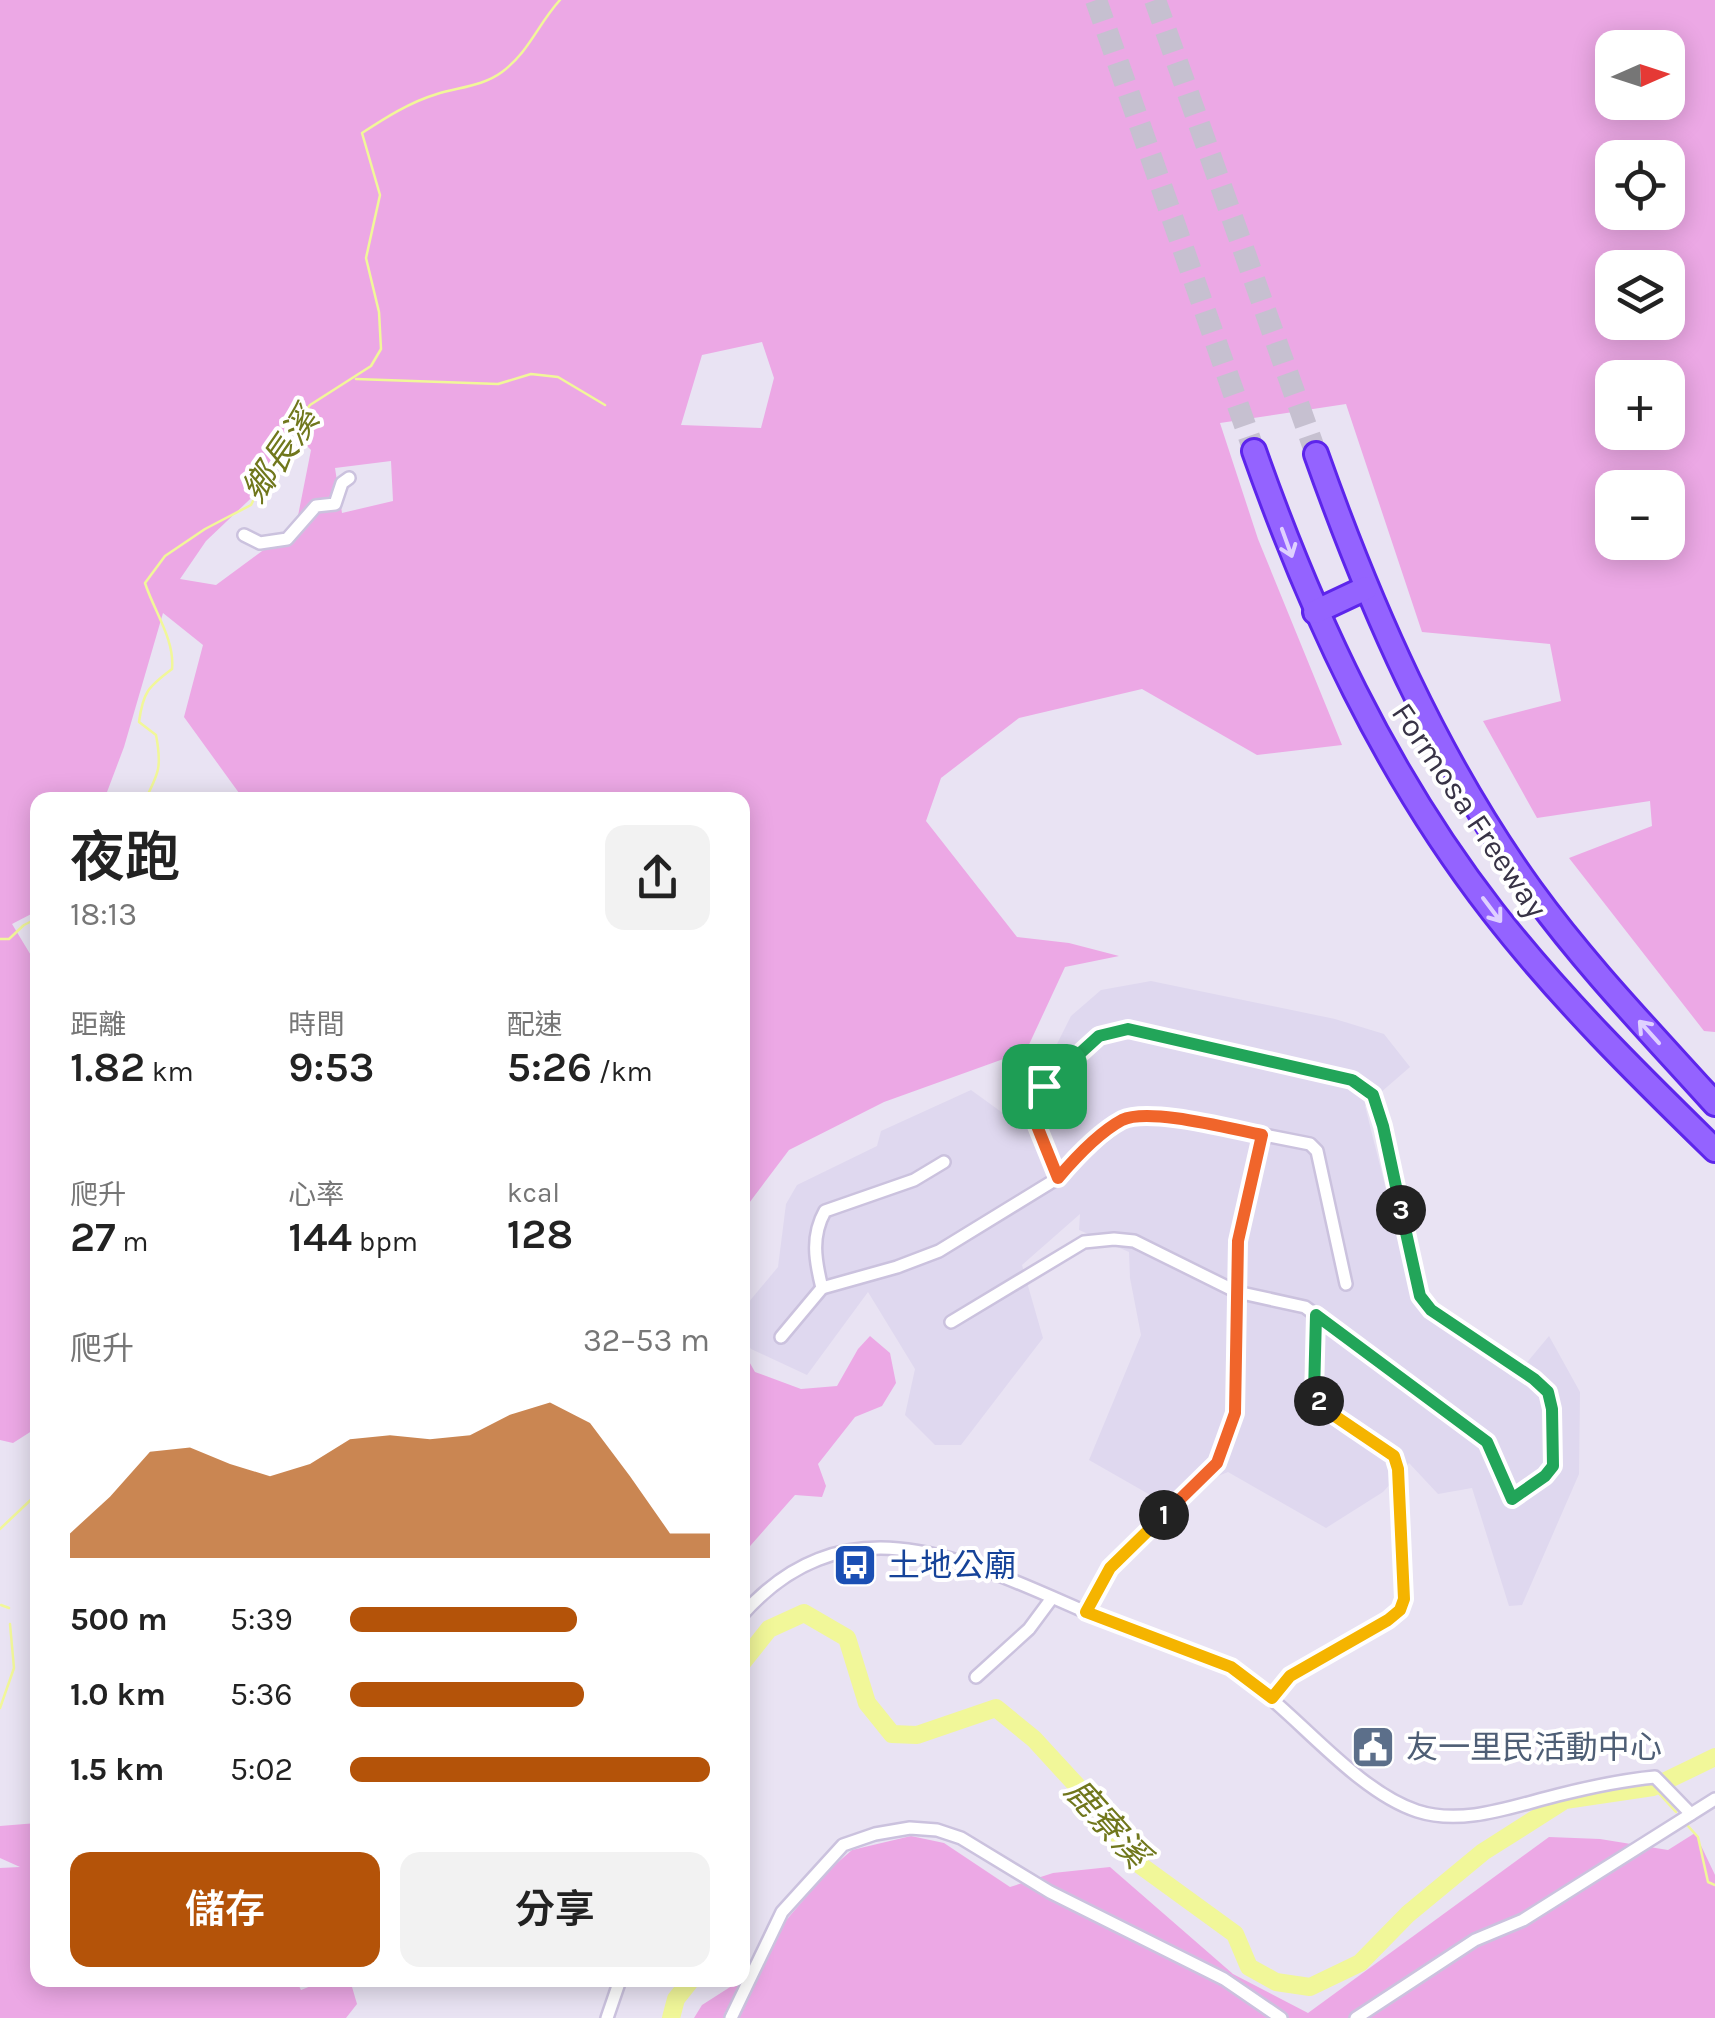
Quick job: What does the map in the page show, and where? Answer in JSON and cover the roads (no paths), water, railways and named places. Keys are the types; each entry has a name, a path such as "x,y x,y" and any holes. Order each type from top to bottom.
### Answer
{"highway":[{"name":"Formosa Freeway","path":"1254,451 1315,612 1371,721 1437,830 1492,910 1539,967 1614,1052 1715,1150"},
{"name":"Formosa Freeway","path":"1316,454 1366,588 1411,686 1478,808 1529,887 1620,999 1715,1104"},
{"path":"1315,612 1366,588"}],"street":[{"path":"244,535 260,543 287,539 316,506 335,504 342,482 349,478"},
{"path":"950,1322 1084,1242 1134,1241 1237,1292 1305,1307 1487,1442 1512,1499 1553,1466 1548,1392 1431,1310 1420,1296 1383,1126 1373,1095 1352,1080 1128,1029 1099,1036 1044,1086 1029,1106 1058,1178"},
{"path":"780,1336 822,1288 939,1251 1058,1178 1075,1158 1125,1118 1177,1118 1310,1144 1322,1167 1346,1284"},
{"path":"1086,1612 1110,1568 1217,1463 1235,1413 1238,1241 1262,1135"},
{"path":"822,1288 814,1256 818,1223 825,1210 914,1180 944,1162"},
{"path":"1272,1698 1290,1676 1388,1620 1400,1610 1404,1599 1398,1469 1394,1456 1326,1410 1314,1394 1316,1315"},
{"path":"750,1606 795,1568 864,1547 900,1546 932,1552 977,1566 1231,1667 1382,1794 1418,1811 1447,1817 1473,1815 1602,1785 1655,1777 1692,1814"},
{"path":"976,1678 1029,1629 1052,1598"},
{"path":"1356,2018 1475,1940 1522,1920 1715,1799"},
{"path":"750,1979 782,1912 843,1845 910,1828 962,1838 1050,1892 1224,1979 1281,2018"},
{"path":"607,2018 618,1987"},
{"path":"731,2018 746,1987"}],"waterway":[{"name":"鄉長溪","path":"149,792 159,754 156,735 139,722 148,691 172,669 172,658 145,583 165,556 251,505 283,441 310,405 371,366 381,349 379,312 366,258 380,195 362,133 417,101 495,77 519,56 560,0"},
{"path":"356,379 498,384 531,374 558,377 605,405"},
{"path":"0,939 9,939 30,922"},
{"name":"鄉長溪","path":"0,1529 30,1501"},
{"name":"鄉長溪","path":"1,1605 9,1608"},
{"name":"鹿寮溪","path":"750,1653 769,1629 804,1613 847,1638 867,1703 892,1734 917,1735 996,1708 1034,1739 1102,1813 1140,1865 1235,1934 1249,1967 1276,1982 1310,1987 1360,1963 1408,1914 1483,1852 1565,1800 1653,1787 1715,1757"},
{"name":"鄉長溪","path":"0,1708 14,1668 10,1624"},
{"path":"1653,1787 1676,1812"},
{"path":"1688,1826 1698,1837 1708,1882 1715,1885"},
{"name":"鹿寮溪","path":"671,2018 676,1999 685,1987"}],"tunnel":[{"path":"1096,0 1254,451"},
{"path":"1155,0 1316,454"}],"place":[{"name":"土地公廟","path":"855,1565"},
{"name":"友一里民活動中心","path":"1373,1747"}]}
